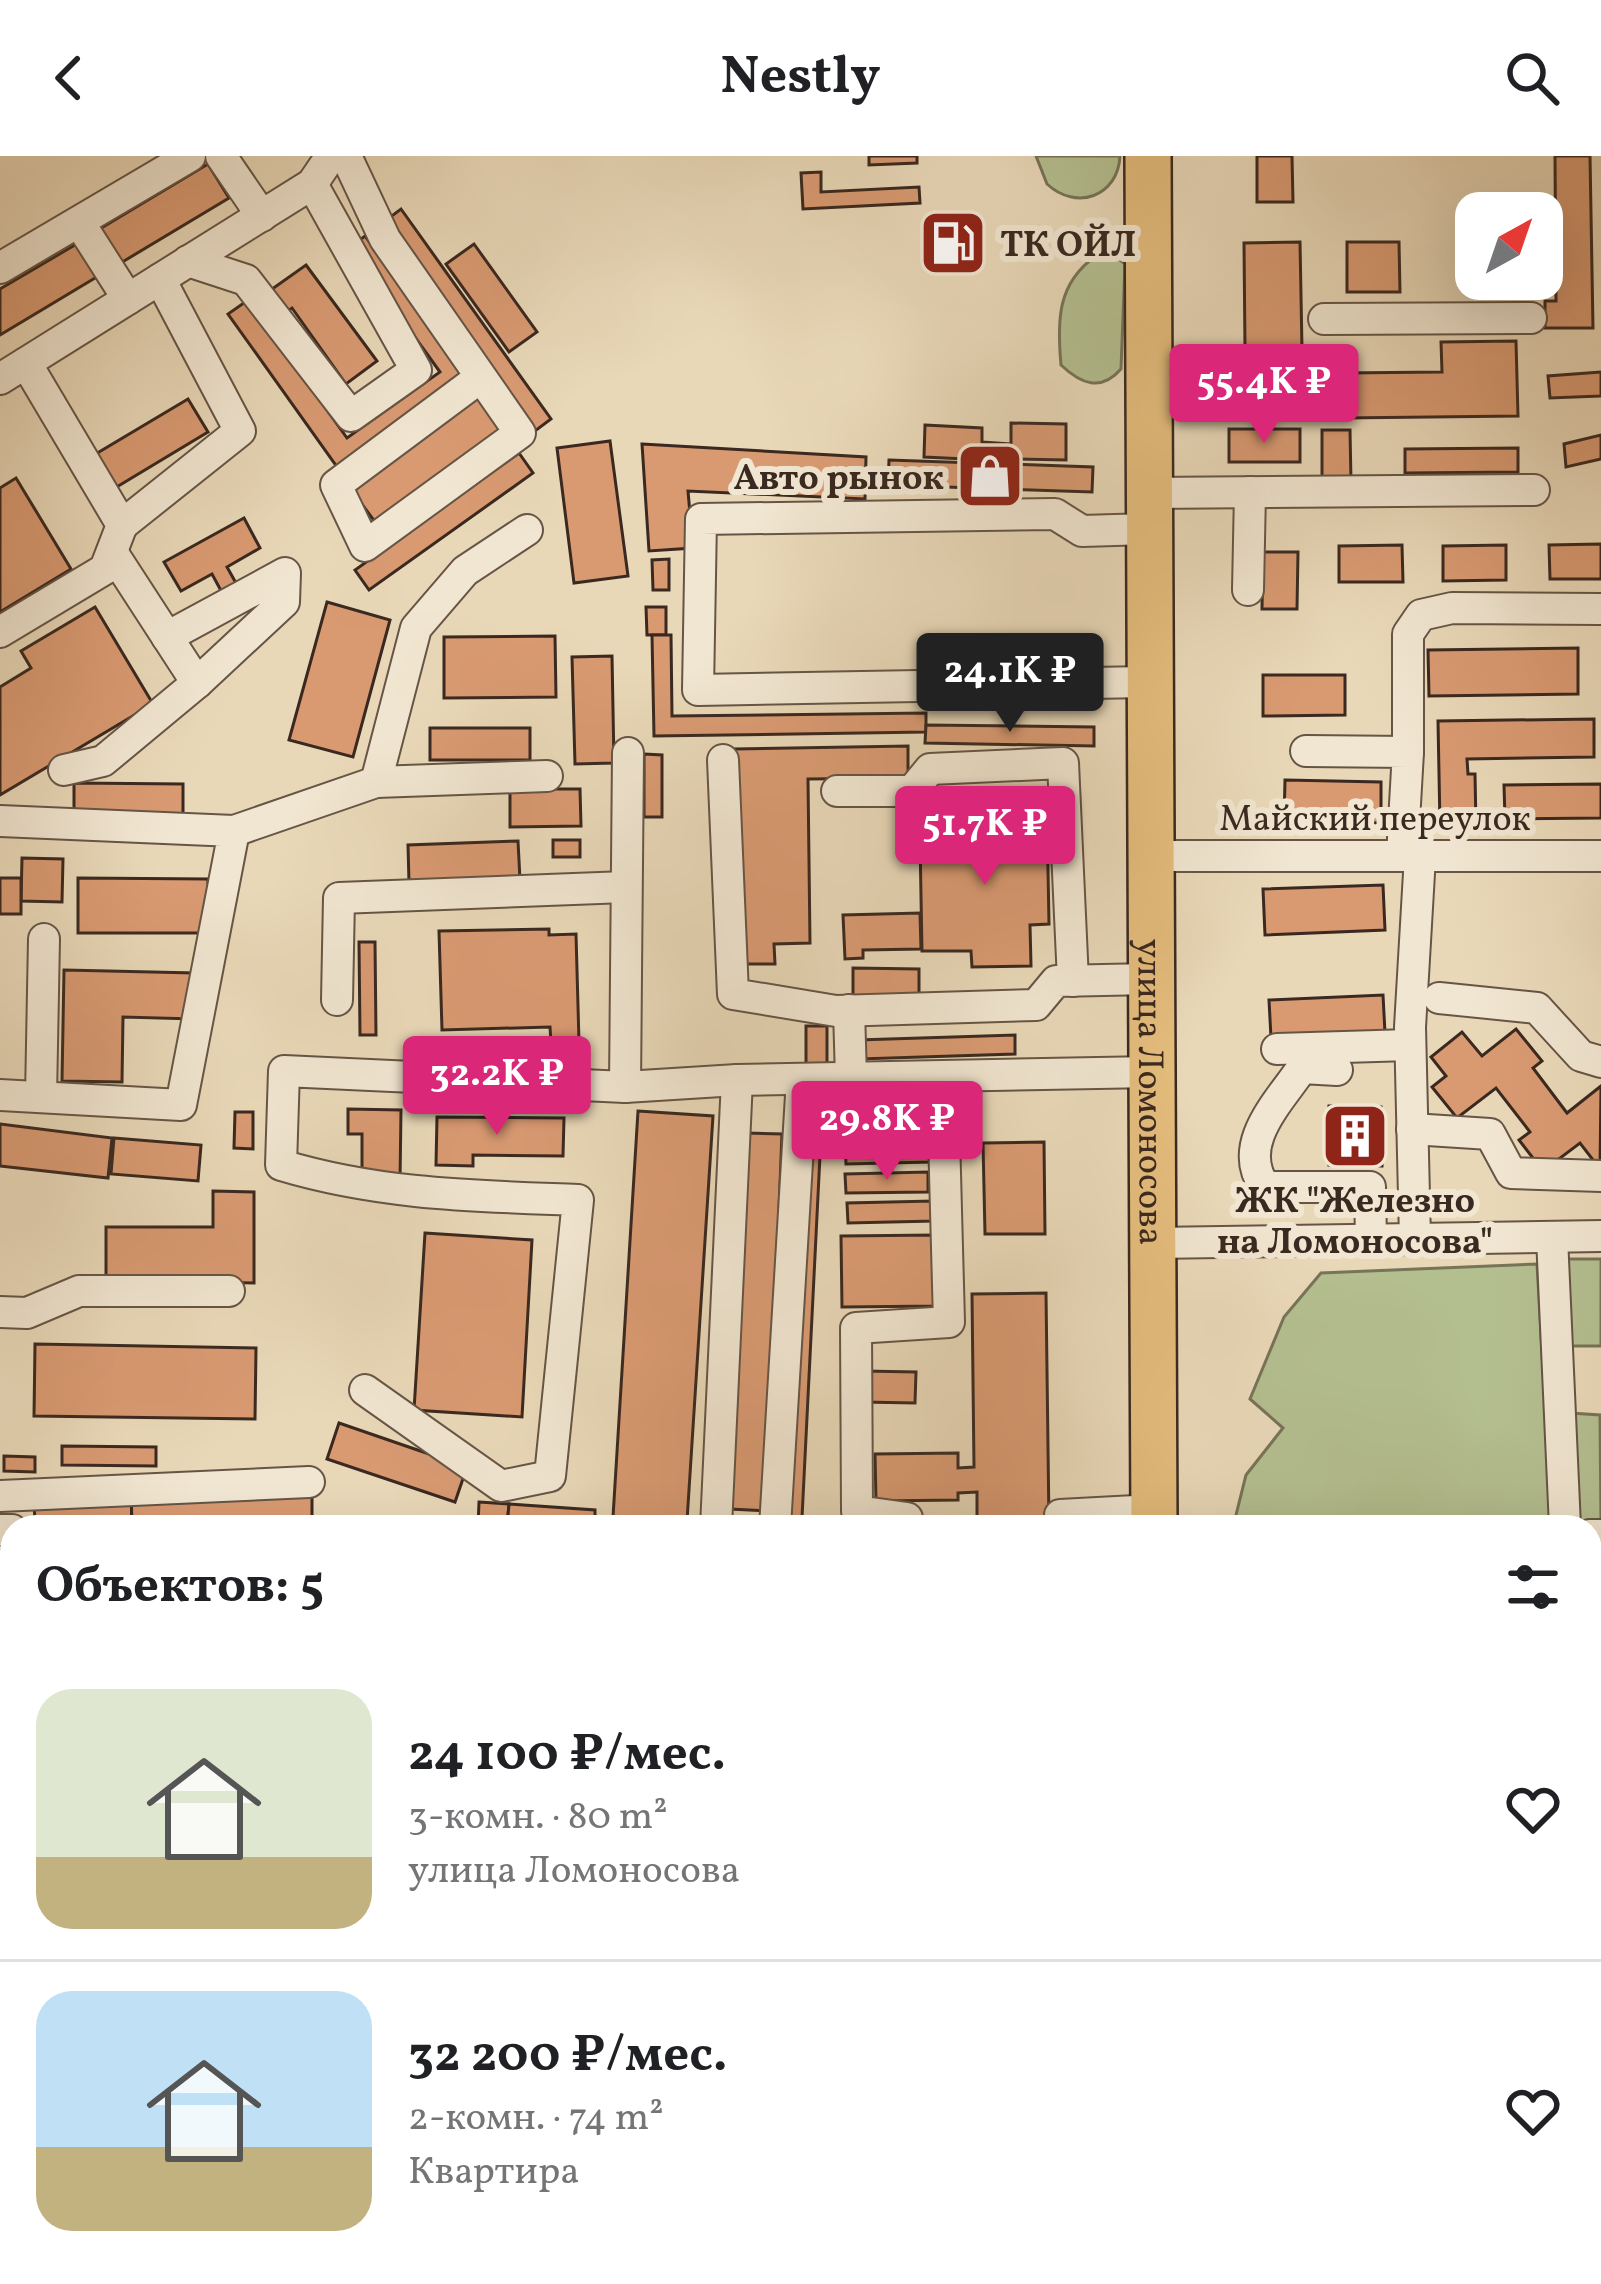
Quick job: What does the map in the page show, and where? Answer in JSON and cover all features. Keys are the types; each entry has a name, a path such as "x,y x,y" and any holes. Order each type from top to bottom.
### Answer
{"highway":[{"name":"улица Ломоносова","path":"1148,156 1154,1515"}],"street":[{"path":"0,268 190,156"},
{"path":"221,156 262,216"},
{"path":"197,682 167,637 117,538 8,369 312,184 332,156"},
{"path":"346,156 385,239 481,377 520,434 365,546 336,485 481,377"},
{"path":"188,261 246,280 351,416 416,370 312,184"},
{"path":"79,222 128,299"},
{"path":"0,632 105,568 117,538 240,430 160,279"},
{"path":"1324,319 1531,318"},
{"path":"1148,682 698,690 701,519 1055,514 1082,532 1148,511 1250,492 1534,490"},
{"path":"1248,590 1250,492"},
{"path":"376,782 416,628 465,572 527,530"},
{"path":"64,770 103,761 197,682 284,602 286,573 167,637"},
{"path":"1415,1239 1408,634 1421,615 1452,608 1601,608"},
{"path":"1306,751 1408,752"},
{"path":"625,1087 628,754"},
{"path":"723,760 733,994 849,1010 1036,1005 1056,981 1150,979"},
{"path":"837,791 912,791 930,769 1063,764 1072,981"},
{"path":"0,821 234,830 376,782 548,776"},
{"path":"0,1095 181,1105 234,830"},
{"name":"Майский переулок","path":"1148,856 1601,856"},
{"path":"338,1000 339,898 626,887"},
{"path":"41,1097 44,938"},
{"path":"1439,998 1537,1008 1581,1056 1601,1062"},
{"path":"849,1010 851,1078"},
{"path":"1277,1048 1410,1045"},
{"path":"1337,1070 1302,1068 1256,1135 1254,1172 1265,1187 1370,1187 1371,1240"},
{"path":"365,1390 501,1486 550,1476 578,1200 341,1184 280,1166 284,1071 625,1087 737,1080 1152,1072"},
{"path":"776,1515 802,1079"},
{"path":"717,1515 737,1080"},
{"path":"1412,1129 1490,1134 1511,1173 1601,1176"},
{"path":"888,1515 857,1510 856,1328 949,1322 944,1136"},
{"path":"1154,1243 1601,1236"},
{"path":"1552,1237 1564,1515"},
{"path":"0,1312 26,1313 79,1291 229,1291"},
{"path":"0,1496 309,1482"}],"green space":[{"path":"1036,156 1120,156 1104,190 1082,198 1047,184"},
{"path":"1096,256 1115,256 1125,264 1121,369 1106,381 1091,383 1061,365 1059,333 1067,291"},
{"path":"1565,1259 1601,1259 1601,1346 1570,1346"},
{"path":"1537,1264 1551,1515 1236,1515 1246,1475 1283,1428 1250,1399 1284,1317 1321,1273"},
{"path":"1570,1413 1600,1415 1601,1515 1576,1515"}],"building":[{"path":"869,156 917,156 917,163 869,165"},
{"path":"1257,156 1292,156 1293,202 1257,202"},
{"path":"1555,156 1590,156 1593,328 1545,328 1545,301 1563,300 1563,192 1555,192"},
{"path":"208,164 229,198 114,267 93,233"},
{"path":"821,172 821,192 919,187 920,203 803,209 801,173"},
{"path":"401,209 551,419 535,431 385,221"},
{"path":"973,215 974,249 933,250 933,216"},
{"path":"365,236 464,374 340,471 228,314 248,300 347,438 440,372 350,247"},
{"path":"80,242 100,275 0,335 0,289"},
{"path":"1300,242 1302,349 1245,349 1244,243"},
{"path":"1347,242 1399,242 1400,292 1347,292"},
{"path":"474,244 537,332 509,352 446,264"},
{"path":"306,265 377,361 346,384 292,308 281,316 265,294"},
{"path":"1516,341 1518,416 1343,418 1342,373 1442,372 1441,342"},
{"path":"1601,372 1601,396 1550,398 1548,376"},
{"path":"480,395 505,429 375,522 350,488"},
{"path":"188,399 208,432 115,488 94,455"},
{"path":"1011,423 1066,424 1066,460 1011,459"},
{"path":"925,425 982,428 982,442 1009,444 1008,461 924,457"},
{"path":"1229,429 1300,429 1300,462 1229,462"},
{"path":"1322,430 1350,430 1351,482 1322,482"},
{"path":"1601,435 1601,459 1566,467 1564,444"},
{"path":"610,441 628,576 574,583 557,448"},
{"path":"642,444 866,457 865,499 688,491 693,548 649,551"},
{"path":"1518,448 1518,472 1405,473 1405,449"},
{"path":"519,453 533,473 369,590 355,570"},
{"name":"Авто рынок","path":"889,460 1093,467 1092,492 888,485"},
{"path":"16,478 71,569 0,612 0,488"},
{"path":"244,518 260,548 227,567 241,592 226,600 212,574 181,591 164,562"},
{"path":"1601,544 1601,579 1550,579 1549,545"},
{"path":"1402,545 1403,582 1339,582 1339,546"},
{"path":"1506,545 1506,580 1443,581 1443,546"},
{"path":"1263,552 1298,552 1297,609 1262,609"},
{"path":"669,559 669,590 653,590 652,560"},
{"path":"327,602 390,620 353,757 289,740"},
{"path":"95,607 153,704 0,795 0,687 31,668 21,651"},
{"path":"646,607 666,607 666,635 647,635"},
{"path":"652,635 671,635 672,716 926,713 926,732 654,736"},
{"path":"555,636 556,697 444,698 444,637"},
{"path":"1578,648 1578,694 1429,696 1428,650"},
{"path":"612,656 614,763 575,764 572,657"},
{"path":"1263,675 1345,675 1345,715 1263,716"},
{"path":"1594,719 1594,757 1467,759 1468,774 1475,774 1476,825 1440,826 1438,721"},
{"path":"926,725 1094,727 1094,746 925,743"},
{"path":"430,728 530,728 530,760 430,760"},
{"path":"908,746 908,778 808,779 810,943 774,944 775,964 738,964 735,749"},
{"path":"644,754 662,755 662,817 644,817"},
{"path":"1285,780 1381,782 1381,823 1284,821"},
{"path":"74,783 183,784 183,824 74,823"},
{"path":"1601,784 1601,818 1505,819 1504,785"},
{"path":"510,789 580,789 581,826 510,827"},
{"path":"1047,816 1049,924 1030,925 1031,966 972,967 971,951 922,951 920,841 939,841 939,818"},
{"path":"553,840 580,840 580,857 553,857"},
{"path":"518,841 520,880 409,883 408,845"},
{"path":"22,858 63,859 62,902 21,901"},
{"path":"0,878 21,878 21,914 0,914"},
{"path":"78,878 208,879 208,933 78,933"},
{"path":"1383,885 1385,930 1265,935 1263,889"},
{"path":"920,913 921,949 863,950 863,958 845,959 843,915"},
{"path":"549,929 549,935 576,934 579,1042 551,1043 550,1027 442,1030 439,931"},
{"path":"359,942 375,942 376,1035 360,1035"},
{"path":"853,968 919,969 919,997 853,996"},
{"path":"64,970 195,973 194,1019 123,1017 122,1082 62,1081"},
{"path":"1383,995 1385,1033 1271,1038 1269,1000"},
{"path":"806,1026 827,1026 827,1068 806,1068"},
{"path":"1516,1029 1542,1061 1533,1068 1567,1113 1601,1086 1600,1169 1580,1143 1543,1171 1519,1140 1530,1132 1496,1088 1457,1118 1432,1087 1446,1076 1431,1057 1462,1032 1482,1056"},
{"path":"1015,1035 1015,1054 859,1059 858,1040"},
{"name":"ЖК \"Железно на Ломоносова\"","path":"1329,1106 1381,1107 1382,1166 1329,1165"},
{"path":"348,1109 401,1110 400,1181 362,1181 362,1134 348,1134"},
{"path":"638,1111 713,1116 687,1515 613,1515"},
{"path":"235,1112 253,1112 253,1149 234,1148"},
{"path":"806,1115 822,1115 802,1515 786,1515"},
{"path":"437,1117 564,1118 563,1156 473,1155 473,1166 436,1165"},
{"path":"0,1124 112,1138 108,1178 0,1166"},
{"path":"746,1133 782,1134 767,1511 730,1509"},
{"path":"114,1138 201,1145 198,1181 111,1174"},
{"path":"931,1140 931,1162 846,1164 845,1141"},
{"path":"1044,1142 1045,1234 985,1234 983,1143"},
{"path":"928,1172 928,1192 846,1193 845,1174"},
{"path":"213,1191 254,1192 254,1283 106,1280 106,1227 213,1227"},
{"path":"933,1201 934,1221 848,1223 847,1203"},
{"path":"425,1233 532,1240 522,1417 414,1410"},
{"path":"935,1235 937,1306 842,1307 841,1236"},
{"path":"1046,1293 1049,1515 977,1515 977,1492 958,1493 958,1500 876,1501 875,1454 958,1453 958,1468 974,1467 972,1294"},
{"path":"35,1344 256,1348 255,1419 34,1416"},
{"path":"863,1371 916,1372 915,1403 862,1402"},
{"path":"339,1423 467,1467 455,1502 327,1459"},
{"path":"62,1446 156,1447 156,1466 62,1465"},
{"path":"4,1456 35,1457 35,1472 4,1471"},
{"path":"131,1493 132,1515 35,1515 34,1496"},
{"path":"131,1493 312,1493 312,1515 132,1515"},
{"path":"479,1502 509,1504 508,1515 478,1515"},
{"path":"509,1504 595,1510 595,1515 508,1515"}],"place":[{"name":"ТК ОЙЛ","path":"953,243"},
{"name":"Авто рынок","path":"990,476"},
{"name":"ЖК \"Железно на Ломоносова\"","path":"1355,1136"}]}
